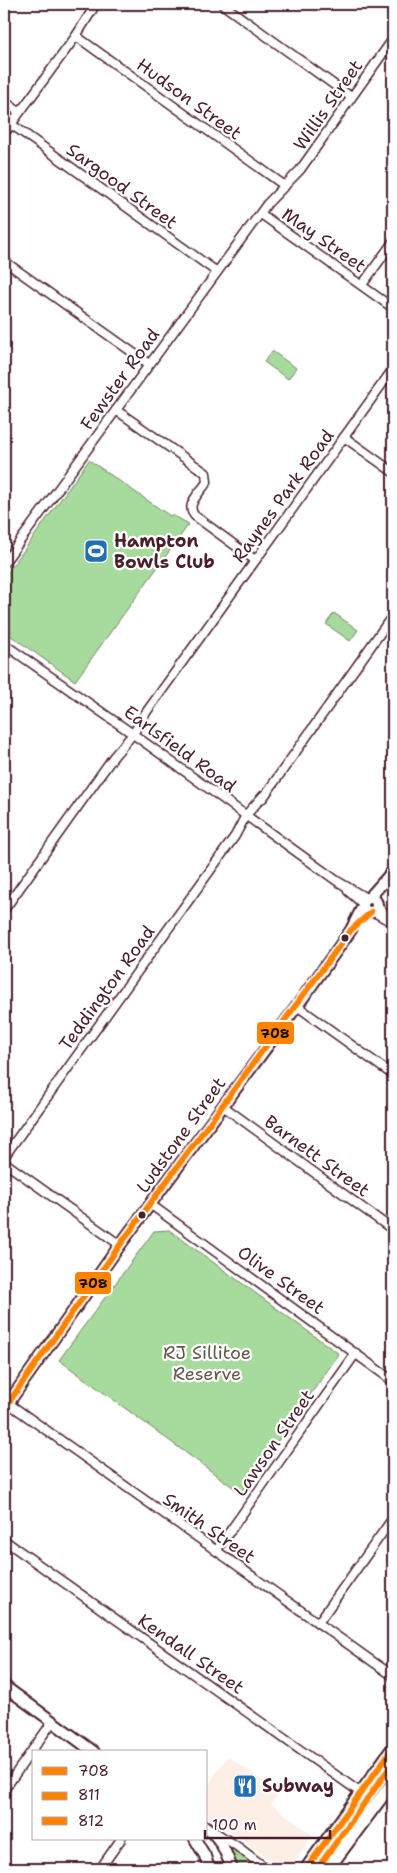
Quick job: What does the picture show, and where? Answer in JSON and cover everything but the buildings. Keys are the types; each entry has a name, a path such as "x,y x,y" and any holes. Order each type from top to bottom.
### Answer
{"main road":[{"path":"306,1869 393,1748"},
{"path":"333,1868 393,1782"},
{"path":"361,1793 376,1805"}],"street":[{"path":"4,134 82,27 92,18 97,4"},
{"path":"222,4 351,97"},
{"name":"Hudson Street","path":"76,36 285,186"},
{"name":"Willis Street","path":"261,214 267,204 303,166 393,39"},
{"path":"4,101 19,112"},
{"name":"Sargood Street","path":"10,124 217,272"},
{"name":"Fewster Road","path":"4,563 261,214"},
{"name":"May Street","path":"261,214 393,308"},
{"path":"362,285 393,242"},
{"path":"4,261 149,364"},
{"name":"Raynes Park Road","path":"4,910 393,369"},
{"path":"116,410 206,473 207,482 191,506 191,512 255,560"},
{"path":"344,437 393,472"},
{"name":"Teddington Road","path":"4,1158 393,616"},
{"name":"Earlsfield Road","path":"4,644 393,922"},
{"name":"Ludstone Street","path":"6,1406 120,1245 298,1006 391,874"},
{"path":"298,1006 393,1075"},
{"name":"Barnett Street","path":"223,1106 393,1230"},
{"path":"4,1162 120,1245"},
{"name":"Olive Street","path":"150,1204 393,1381"},
{"name":"Lawson Street","path":"216,1551 356,1353"},
{"name":"Smith Street","path":"6,1406 393,1676"},
{"path":"318,1624 393,1518"},
{"name":"Kendall Street","path":"4,1540 361,1793"},
{"path":"4,1686 91,1750"},
{"path":"32,1750 53,1721"},
{"path":"4,1790 32,1751"},
{"path":"208,1828 227,1839 267,1869"},
{"path":"208,1829 222,1845 232,1869"},
{"path":"100,1869 120,1840"},
{"path":"195,1840 205,1856 210,1869"}],"shaded area":[{"path":"228,1756 279,1793 271,1804 313,1835 291,1866 282,1868 208,1815 208,1785"}],"green space":[{"path":"272,351 296,368 288,379 264,362"},
{"name":"Hampton Bowls Club","path":"89,460 170,516 172,515 189,524 75,681 4,631 4,578"},
{"path":"334,613 358,630 350,641 326,624"},
{"name":"RJ Sillitoe Reserve","path":"169,1230 339,1354 241,1493 59,1360 154,1231"},
{"path":"229,1845 252,1863 260,1869 237,1869"}],"transit line":[{"name":"708","path":"4,1409 120,1245 351,930 371,912"},
{"name":"811","path":"306,1869 393,1748"},
{"name":"812","path":"317,1869 393,1763"}],"place":[{"name":"Hampton Bowls Club","path":"96,551"},
{"name":"Subway","path":"245,1786"}]}
